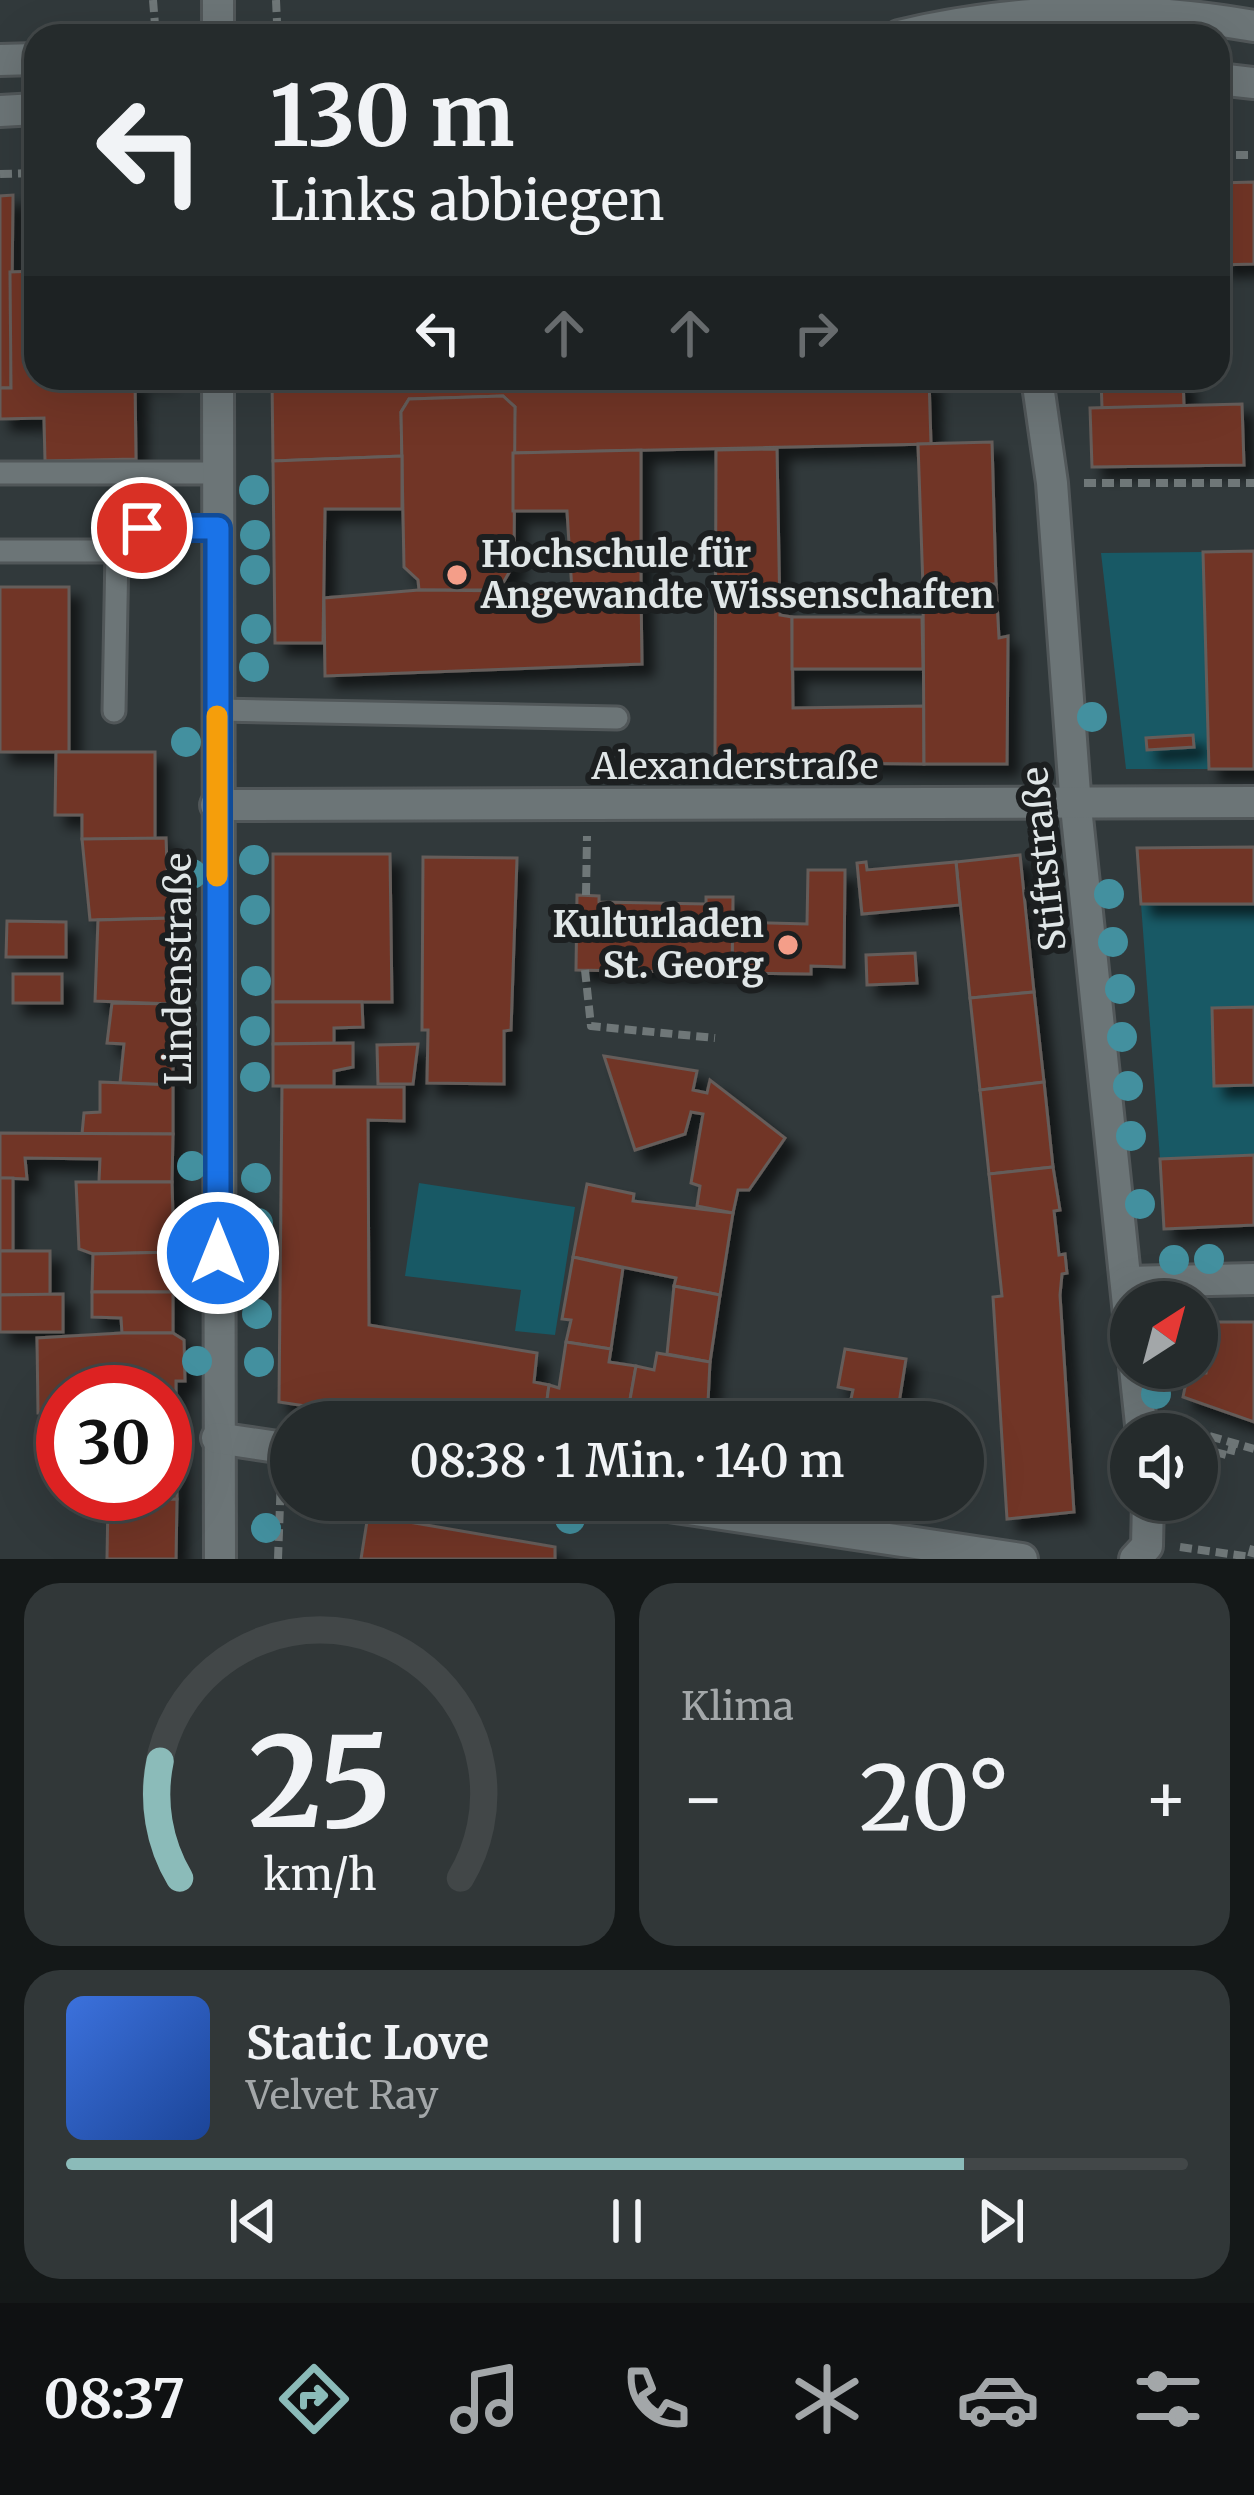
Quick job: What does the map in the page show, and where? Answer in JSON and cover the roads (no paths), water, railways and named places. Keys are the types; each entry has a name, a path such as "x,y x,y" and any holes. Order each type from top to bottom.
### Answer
{"street":[{"path":"944,24 1003,8 1196,16 1254,26"},
{"name":"Lindenstraße","path":"218,390 220,1559"},
{"name":"Stiftstraße","path":"1039,390 1052,483 1076,807 1126,1281"},
{"name":"Alexanderstraße","path":"216,805 1076,807 1254,802"},
{"path":"1190,1281 1254,1280"},
{"path":"217,1438 270,1446"},
{"path":"769,1521 1022,1559"},
{"path":"1150,1521 1152,1553"}],"lane":[{"path":"0,473 218,473"},
{"path":"0,551 116,551 142,528 218,528"},
{"path":"115,711 116,551"},
{"path":"217,710 616,718"}],"place":[{"name":"Hochschule für Angewandte Wissenschaften","path":"457,575"},
{"name":"Kulturladen St. Georg","path":"788,945"}]}
